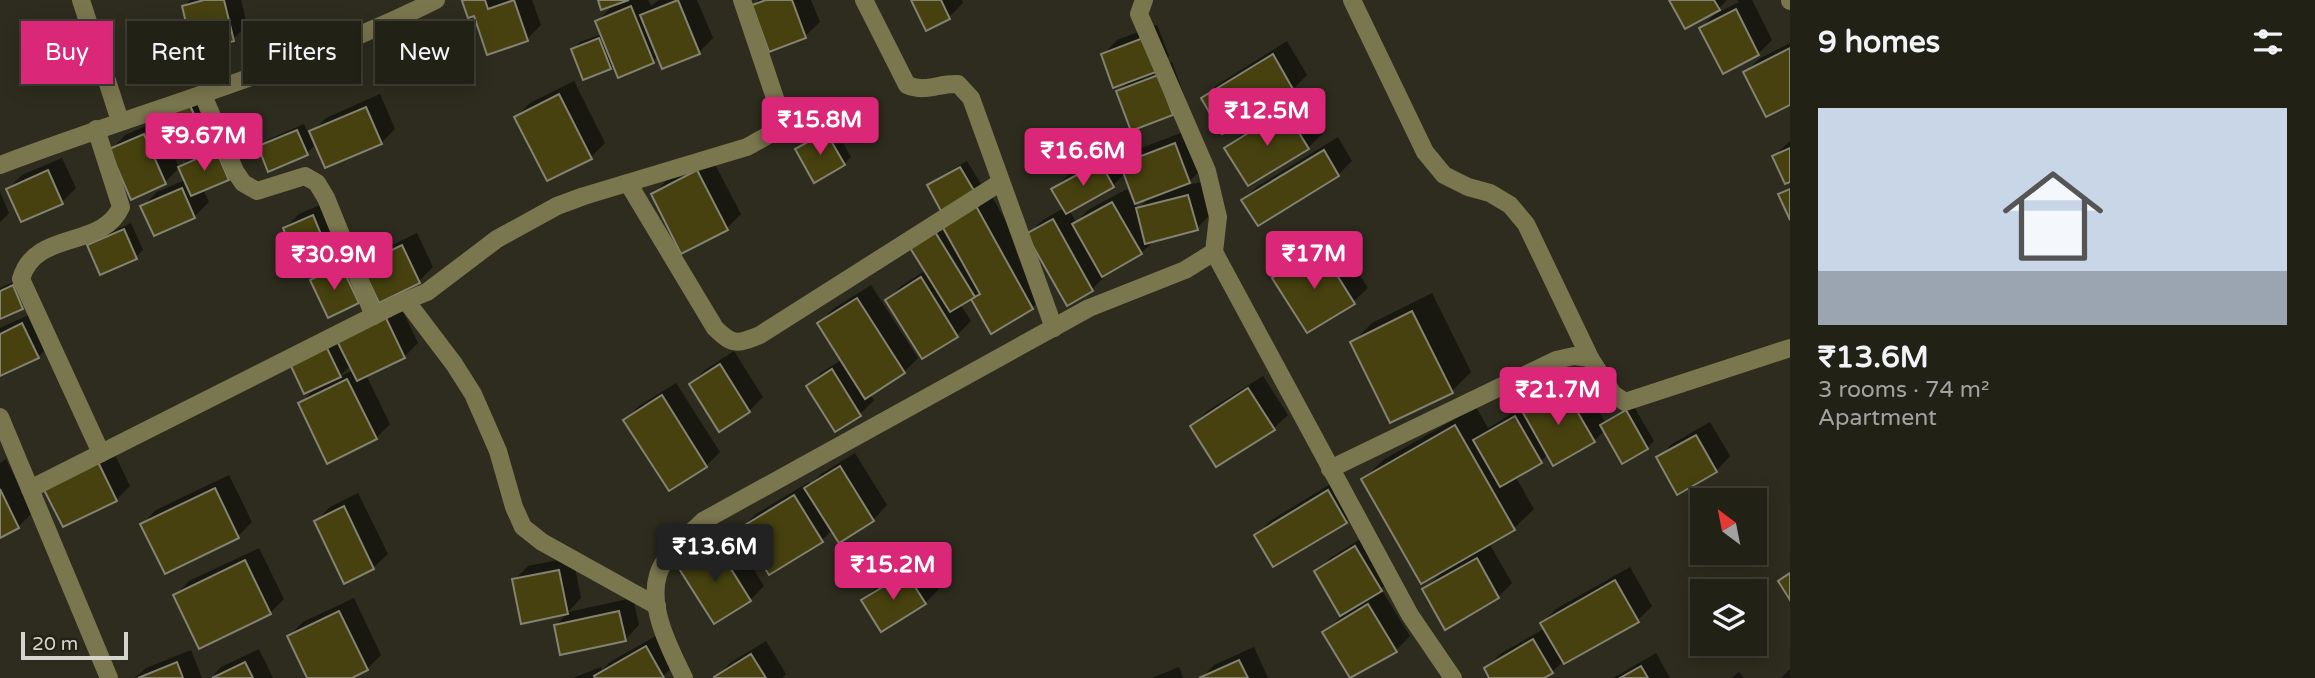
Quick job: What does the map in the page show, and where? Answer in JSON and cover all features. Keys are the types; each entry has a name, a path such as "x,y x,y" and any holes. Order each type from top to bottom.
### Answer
{"street":[{"path":"81,0 120,121"},
{"path":"0,165 96,129 288,65 402,8 436,0"},
{"path":"30,489 395,305 427,292 497,239 529,221 584,196 747,147 772,133 777,119 776,101 742,0"},
{"path":"864,0 907,85 921,90 945,83 958,84 971,98 1054,328"},
{"path":"1144,0 1139,14 1207,170 1218,217 1214,251 1410,615 1453,678"},
{"path":"1352,0 1425,152 1444,175 1468,187 1490,193 1510,205 1526,224 1590,358 1613,394 1625,402 1790,348"},
{"path":"203,94 235,171 243,183 257,191 305,176 317,183 326,198 374,316"},
{"path":"96,129 121,206 115,219 106,227 40,251 25,264 21,279 101,453"},
{"path":"628,183 715,328 727,340 740,344 760,335 1001,183"},
{"path":"684,678 666,640 657,606 658,574 675,548 703,521 1089,308 1185,270 1214,251"},
{"path":"407,302 473,394 498,450 523,527 542,542 657,606"},
{"path":"1330,469 1556,360 1574,356 1590,358"},
{"path":"0,417 109,678"}],"building":[{"path":"204,0 224,0 234,41 229,42 229,21 186,21 182,6"},
{"path":"485,0 488,9 514,0 528,41 487,55 474,16 468,18 462,1"},
{"path":"598,0 629,0 601,10"},
{"path":"678,0 700,54 662,69 640,15"},
{"path":"766,0 792,0 806,38 769,52 752,5"},
{"path":"911,0 941,0 950,19 926,31"},
{"path":"1669,0 1714,0 1720,10 1685,29"},
{"path":"631,6 654,63 618,78 595,21"},
{"path":"1736,9 1759,55 1723,74 1699,28"},
{"path":"599,38 611,69 583,80 571,49"},
{"path":"1143,38 1156,72 1113,88 1101,54"},
{"path":"1790,48 1790,105 1766,117 1743,72"},
{"path":"1273,54 1294,91 1222,134 1201,98"},
{"path":"1158,75 1173,115 1131,131 1116,91"},
{"path":"559,94 592,159 547,181 514,117"},
{"path":"188,101 206,141 169,156 152,117"},
{"path":"366,107 382,144 325,168 309,131"},
{"path":"1285,110 1309,149 1248,186 1224,148"},
{"path":"297,130 308,155 268,172 258,146"},
{"path":"826,132 845,165 814,183 795,149"},
{"path":"144,134 166,184 131,200 109,149"},
{"path":"1175,143 1190,183 1135,204 1120,164"},
{"path":"1790,148 1790,182 1785,184 1772,156"},
{"path":"216,150 229,180 191,196 178,167"},
{"path":"1324,150 1339,176 1258,226 1241,200"},
{"path":"1100,162 1114,187 1066,214 1051,189"},
{"path":"960,167 976,194 942,213 927,185"},
{"path":"48,170 63,204 21,222 6,189"},
{"path":"697,170 728,230 681,254 651,194"},
{"path":"182,188 195,218 154,236 140,206"},
{"path":"1790,189 1790,220 1778,194"},
{"path":"1188,195 1198,230 1145,244 1136,208"},
{"path":"1112,202 1142,254 1102,277 1072,224"},
{"path":"976,206 1033,309 991,334 971,299 980,294 942,226"},
{"path":"313,215 333,263 303,276 283,228"},
{"path":"1053,219 1093,291 1067,306 1026,234"},
{"path":"932,227 975,297 950,312 907,243"},
{"path":"124,229 137,259 100,275 87,245"},
{"path":"402,245 420,283 379,303 361,265"},
{"path":"1320,248 1355,304 1307,333 1272,278"},
{"path":"341,265 359,303 328,318 310,280"},
{"path":"921,277 958,337 922,359 885,300"},
{"path":"13,285 23,309 0,319 0,291"},
{"path":"857,298 905,373 865,399 817,323"},
{"path":"1412,311 1453,393 1390,423 1350,342"},
{"path":"385,316 405,358 357,381 336,339"},
{"path":"22,323 39,358 0,376 0,334"},
{"path":"325,344 341,377 304,394 289,362"},
{"path":"720,364 750,412 719,432 689,384"},
{"path":"832,369 861,416 835,432 806,386"},
{"path":"347,379 377,439 327,464 298,403"},
{"path":"1563,387 1595,442 1553,466 1522,411"},
{"path":"1248,388 1275,430 1216,467 1190,426"},
{"path":"662,395 707,467 669,491 623,420"},
{"path":"1626,410 1648,449 1622,464 1600,425"},
{"path":"1515,416 1542,463 1500,487 1473,440"},
{"path":"1455,425 1515,530 1421,584 1361,479"},
{"path":"1696,435 1717,472 1677,495 1656,457"},
{"path":"98,462 117,501 63,527 43,488"},
{"path":"840,466 874,521 839,543 804,488"},
{"path":"215,488 239,538 165,574 140,524"},
{"path":"0,489 19,528 0,538"},
{"path":"1328,490 1347,523 1273,567 1254,535"},
{"path":"794,495 823,542 769,575 740,528"},
{"path":"344,506 374,569 344,584 314,521"},
{"path":"716,545 751,601 714,624 678,567"},
{"path":"1355,546 1382,591 1340,616 1314,571"},
{"path":"1477,558 1499,598 1445,630 1422,589"},
{"path":"245,560 271,614 199,649 173,595"},
{"path":"559,570 568,614 521,624 512,579"},
{"path":"906,573 926,604 881,632 861,600"},
{"path":"1790,573 1790,600 1778,581"},
{"path":"1615,580 1639,622 1564,664 1540,623"},
{"path":"1368,604 1397,652 1350,678 1322,632"},
{"path":"339,611 368,670 352,678 307,678 287,636"},
{"path":"619,611 626,641 560,655 554,625"},
{"path":"1533,639 1553,673 1544,678 1489,678 1484,668"},
{"path":"646,646 664,678 595,678 594,676"},
{"path":"751,654 766,678 714,678 714,677"},
{"path":"1239,660 1248,678 1199,678"},
{"path":"177,662 183,678 138,678"},
{"path":"245,662 253,678 212,678"},
{"path":"1641,666 1648,678 1620,678"}]}
